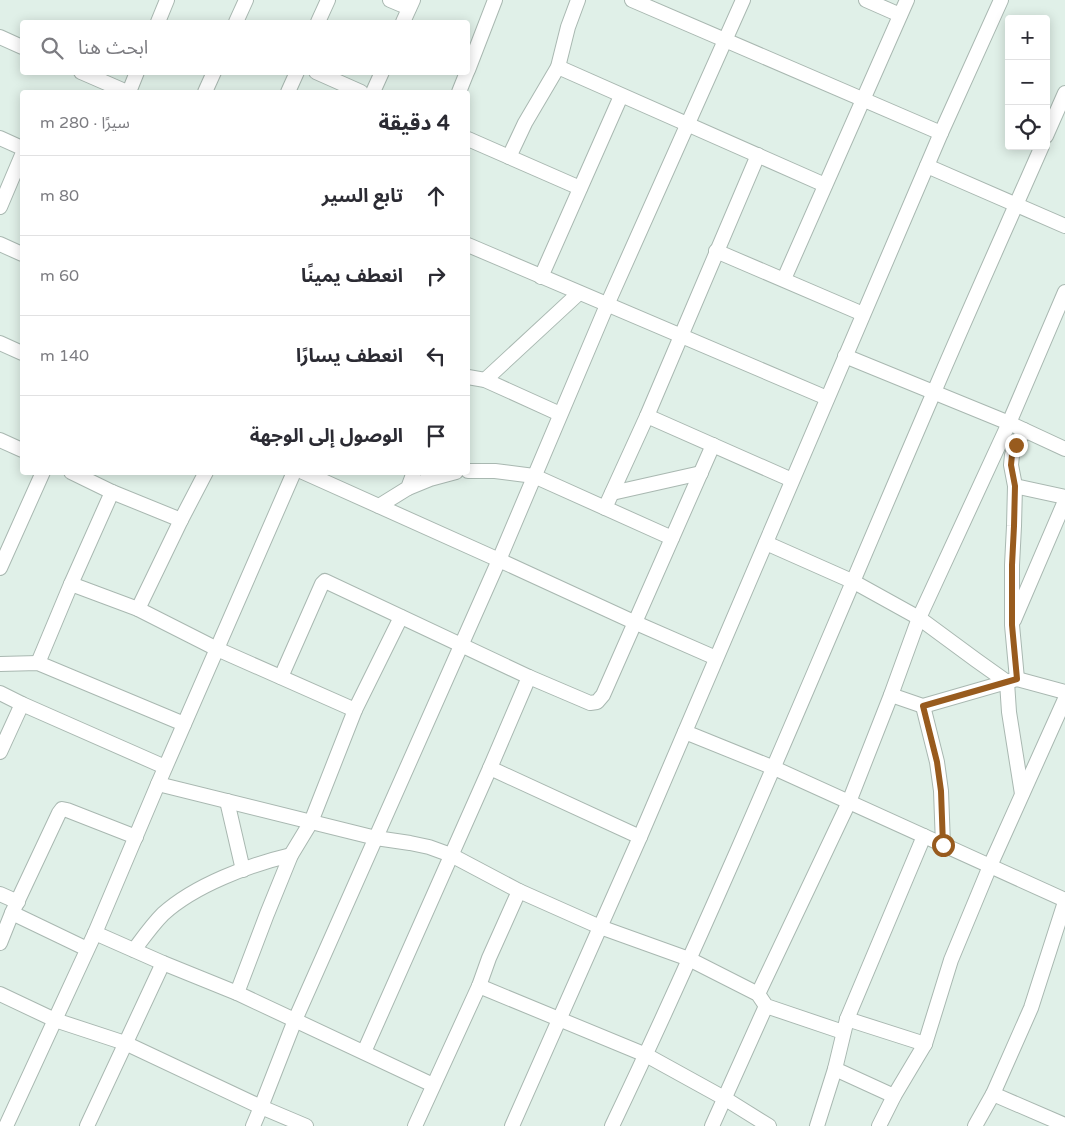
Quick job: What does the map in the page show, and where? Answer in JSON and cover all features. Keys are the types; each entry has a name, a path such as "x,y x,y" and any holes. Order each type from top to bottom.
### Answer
{"street":[{"path":"159,20 167,0"},
{"path":"237,20 246,0"},
{"path":"319,20 328,0"},
{"path":"390,0 411,4 404,20"},
{"path":"470,64 495,0"},
{"path":"509,157 525,123 558,67 568,27 578,0"},
{"path":"632,0 941,133"},
{"path":"253,1126 295,1020 499,560 607,305 743,0"},
{"path":"866,0 900,15"},
{"path":"784,280 907,0"},
{"path":"512,1126 640,837 941,133 1001,0"},
{"path":"0,37 20,46"},
{"path":"558,67 825,185"},
{"path":"88,75 123,90"},
{"path":"129,90 136,75"},
{"path":"206,90 213,75"},
{"path":"289,90 296,75"},
{"path":"323,75 356,90"},
{"path":"374,90 381,75"},
{"path":"460,90 466,75"},
{"path":"1050,127 1065,93"},
{"path":"541,276 621,96"},
{"path":"0,138 20,147"},
{"path":"470,140 580,188"},
{"path":"612,1126 646,1055 774,768 1040,150"},
{"path":"605,508 647,416 758,155"},
{"path":"0,207 20,159"},
{"path":"927,166 1065,226"},
{"path":"0,244 20,253"},
{"path":"470,246 827,398"},
{"path":"716,251 863,314"},
{"path":"712,1126 762,1000 849,802 919,618 1009,423 1065,292"},
{"path":"485,380 578,293"},
{"path":"0,343 20,352"},
{"path":"845,356 1009,423 1065,449"},
{"path":"470,377 485,380 560,414"},
{"path":"647,416 792,480"},
{"path":"1022,794 1009,712 1012,680 1012,565 1015,486 1011,465 1012,455 1024,430"},
{"path":"0,440 20,449"},
{"path":"281,677 325,581 529,677 590,703 597,702 603,695 636,623 713,445"},
{"path":"470,471 495,471 534,476 672,538"},
{"path":"612,493 701,473"},
{"path":"0,568 42,475"},
{"path":"77,475 112,492 181,520"},
{"path":"138,609 204,475"},
{"path":"6,1126 88,949 293,475"},
{"path":"310,475 716,658"},
{"path":"408,488 413,475"},
{"path":"379,506 408,488 446,475"},
{"path":"1012,625 1065,499 1015,486"},
{"path":"38,663 112,492"},
{"path":"766,542 854,582 919,618 969,656 1012,680 1065,692"},
{"path":"71,584 138,609 217,649 355,710"},
{"path":"237,993 291,855 311,822 355,710 401,617"},
{"path":"0,664 38,663 184,724"},
{"path":"364,1052 529,677"},
{"path":"891,695 923,706 1012,680"},
{"path":"0,693 165,767"},
{"path":"879,1126 894,1096 925,1044 951,960 990,866 1065,698"},
{"path":"0,752 22,704"},
{"path":"923,706 940,781 943,845"},
{"path":"685,732 774,768 1065,901 1031,1008 993,1094 974,1126"},
{"path":"490,768 640,837"},
{"path":"158,784 376,838 429,847 451,855 518,891 600,927 689,959 762,1000 845,1026 925,1044"},
{"path":"227,801 243,870"},
{"path":"0,942 58,813 62,809 136,837"},
{"path":"817,1126 835,1069 845,1026 924,836"},
{"path":"134,950 163,915 180,901 206,886 243,870 291,855"},
{"path":"414,1126 478,986 518,891"},
{"path":"0,894 15,908 88,949"},
{"path":"95,933 237,993 433,1085"},
{"path":"86,1126 163,963"},
{"path":"478,986 646,1055 724,1098 769,1126"},
{"path":"0,994 55,1020 125,1043 306,1126"},
{"path":"835,1069 894,1096"},
{"path":"993,1094 1062,1122"}],"route":[{"path":"943,845 941,791 937,762 923,706 1017,679 1012,625 1015,486 1011,465 1016,445"}]}
